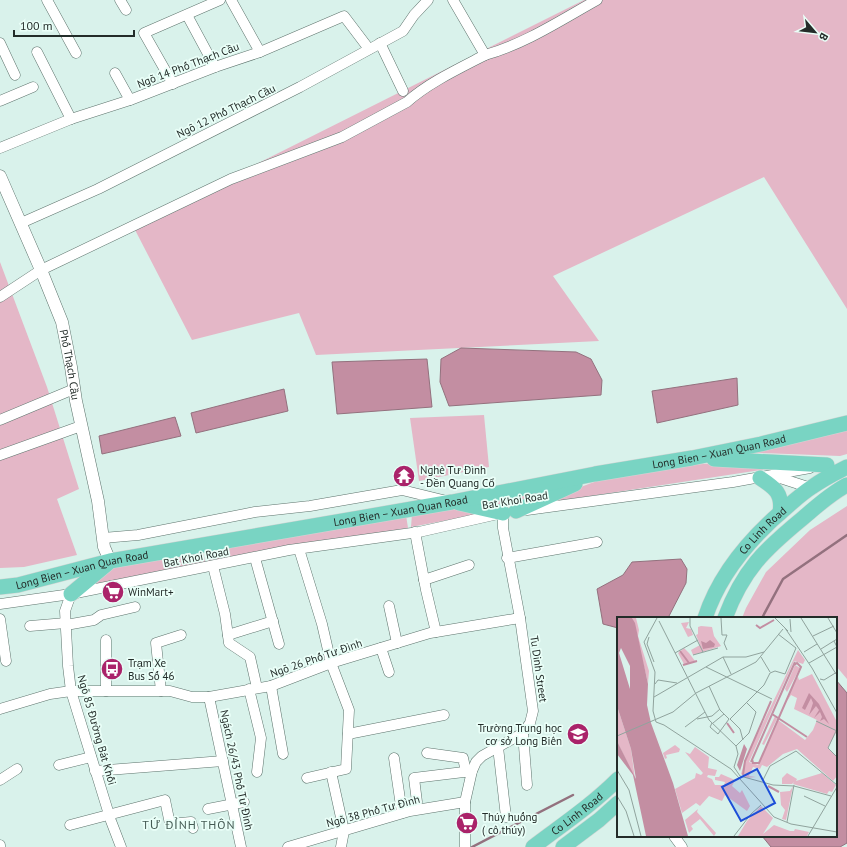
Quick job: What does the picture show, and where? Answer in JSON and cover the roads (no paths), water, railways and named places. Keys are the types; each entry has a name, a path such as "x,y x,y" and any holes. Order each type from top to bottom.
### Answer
{"main road":[{"name":"Long Bien – Xuan Quan Road","path":"0,587 18,584 110,561 452,502 594,474 692,458 761,444 847,423"},
{"path":"692,458 827,465"},
{"name":"Co Linh Road","path":"704,617 718,586 730,566 748,545 780,513 810,488 847,466"},
{"path":"452,502 510,512 594,474"},
{"path":"766,477 780,498 780,513"},
{"name":"Co Linh Road","path":"725,617 737,590 747,573 762,554 825,499 847,485"},
{"path":"71,594 110,561"},
{"name":"Co Linh Road","path":"533,847 588,806 617,780"},
{"name":"Co Linh Road","path":"563,847 599,820 617,804"},
{"path":"588,806 599,820"}],"street":[{"path":"47,0 76,53"},
{"path":"120,0 126,10"},
{"path":"173,84 144,34 220,0"},
{"path":"232,0 260,52"},
{"name":"Ngõ 12 Phố Thạch Cầu","path":"21,223 98,189 300,88 403,31 414,15 428,0"},
{"path":"453,0 485,55"},
{"path":"0,297 41,270 231,179 342,137 407,102 422,90 464,66 485,55 504,50 598,0"},
{"path":"187,15 215,67"},
{"name":"Ngõ 14 Phố Thạch Cầu","path":"0,148 71,119 130,100 215,67 260,52 344,16 369,49"},
{"path":"0,43 15,75"},
{"path":"380,43 403,91"},
{"path":"37,52 71,119"},
{"path":"115,74 130,100"},
{"path":"0,101 33,87"},
{"name":"Phố Thạch Cầu","path":"0,176 62,322 81,426 98,501 102,538 110,561"},
{"path":"0,420 74,389"},
{"path":"0,455 81,426"},
{"name":"Bat Khoi Road","path":"0,604 71,594 299,549 415,532 510,512 766,477 827,465 847,466"},
{"path":"766,477 810,488"},
{"path":"102,538 138,535 255,512 310,506 402,490 452,502"},
{"name":"Tu Dinh Street","path":"510,512 503,528 507,558 520,618 533,711 530,723 523,732"},
{"path":"415,532 436,632"},
{"path":"507,558 597,542"},
{"path":"299,549 322,624 332,663 349,710 346,769 307,778"},
{"path":"256,558 279,644"},
{"path":"424,580 469,565"},
{"path":"212,566 225,614 229,643 250,657 253,689 261,738 258,772"},
{"name":"Ngõ 85 Đường Bát Khối","path":"71,594 65,611 71,691 95,771 121,847"},
{"path":"389,606 397,643"},
{"path":"30,626 66,624 94,620 101,615 135,607"},
{"name":"Ngõ 26 Phố Tư Đình","path":"0,709 50,694 71,691 170,691 192,697 209,697 271,686 332,663 436,632 520,618"},
{"path":"0,619 6,661"},
{"path":"228,635 273,621"},
{"path":"161,691 156,643 181,635"},
{"path":"106,640 106,691"},
{"path":"381,648 389,672"},
{"path":"271,686 283,754"},
{"name":"Ngách 26/43 Phố Tư Đình","path":"209,697 241,847"},
{"path":"348,734 444,715"},
{"path":"463,845 465,802 469,771 479,759 523,732 527,785"},
{"path":"498,747 506,817"},
{"path":"427,753 463,758 469,771"},
{"path":"59,765 91,757"},
{"path":"394,758 402,813"},
{"path":"95,771 223,761"},
{"path":"0,780 17,770"},
{"path":"418,802 414,778 469,771"},
{"path":"331,772 344,831 341,847"},
{"path":"70,825 165,800 170,824 191,822 194,828"},
{"path":"208,809 244,802"},
{"name":"Ngõ 38 Phố Tư Đình","path":"288,847 402,813 465,802"},
{"path":"675,837 682,847"}],"waterway":[{"path":"763,617 783,579 847,535"},
{"path":"472,847 573,795"}],"place":[{"name":"Nghè Tư Đình - Đền Quang Cổ","path":"404,476"},
{"name":"WinMart+","path":"113,592"},
{"name":"Trạm Xe Bus Số 46","path":"112,669"},
{"name":"Trường Trung học cơ sở Long Biên","path":"578,734"},
{"name":"Thúy huống ( cô thúy)","path":"467,823"}],"district":[{"name":"TỨ ĐỈNH THÔN","path":"189,825"}]}
